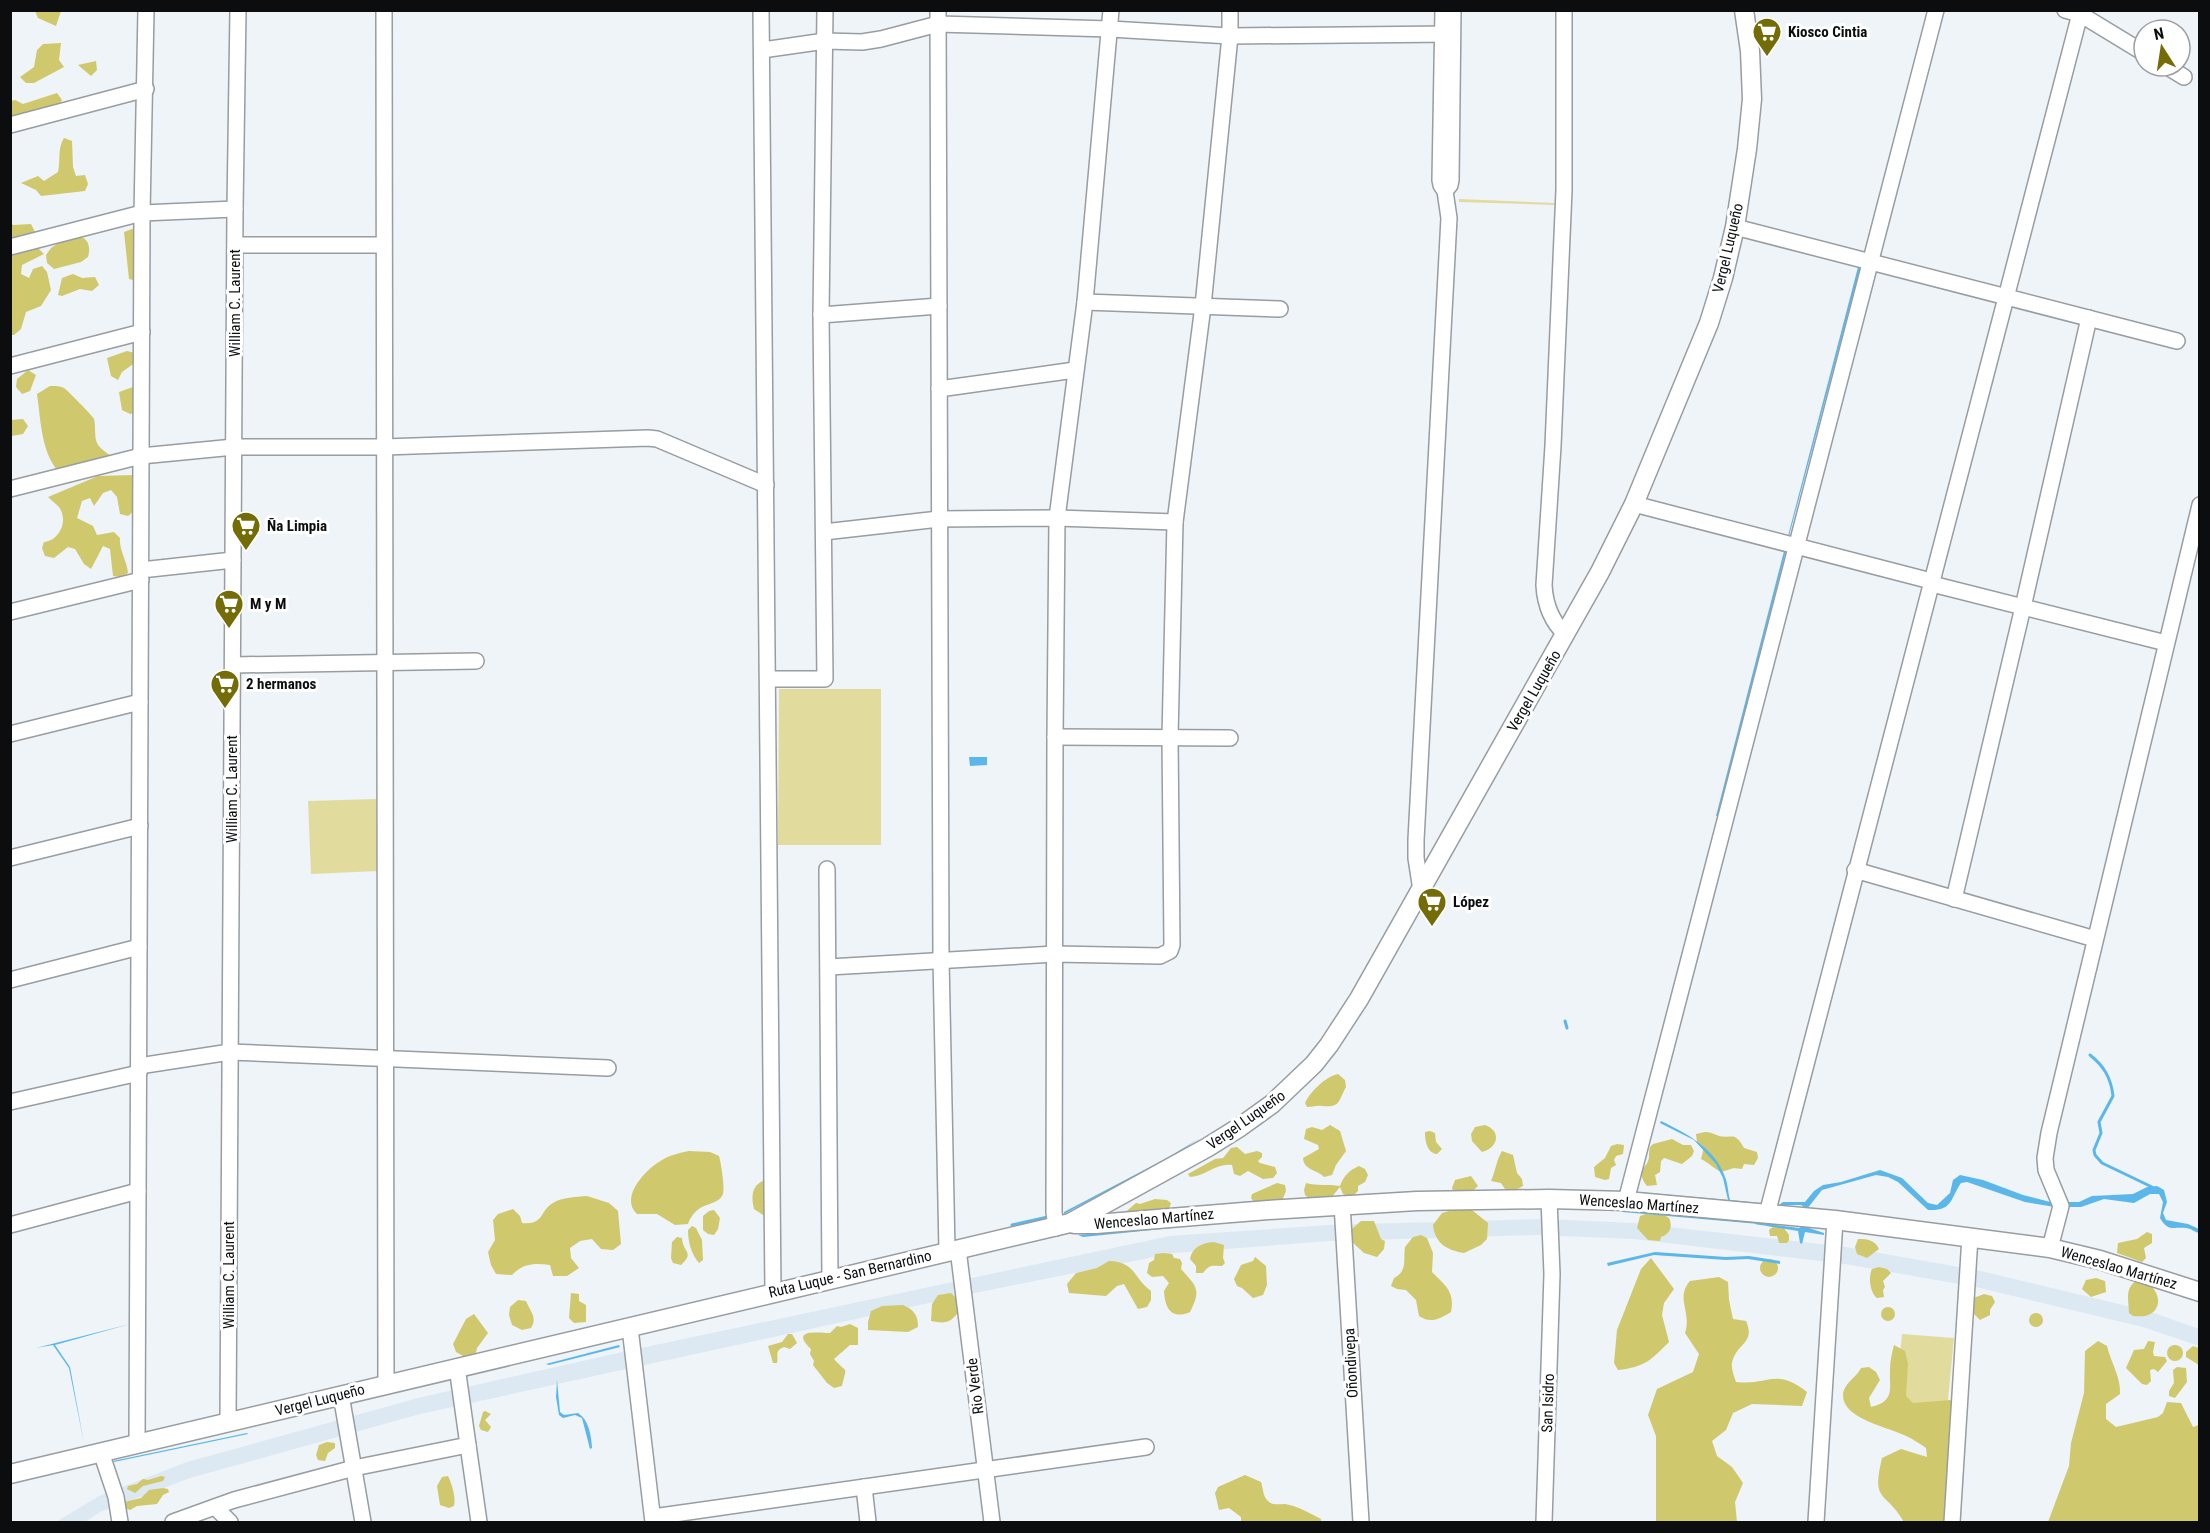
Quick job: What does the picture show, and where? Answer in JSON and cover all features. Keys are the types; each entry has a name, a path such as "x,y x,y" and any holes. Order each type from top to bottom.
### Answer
{"main road":[{"name":"Vergel Luqueño","path":"1063,1226 1103,1207 1240,1127 1294,1085 1329,1046 1359,999 1566,635 1634,504 1709,323 1723,278 1735,227 1752,99 1750,51 1744,10"},
{"name":"Wenceslao Martínez","path":"1063,1226 1342,1204 1548,1199 1626,1201 1835,1220 2050,1248 2100,1260 2199,1292"},
{"name":"Ruta Luque - San Bernardino","path":"630,1328 952,1250 1063,1226"},
{"name":"Vergel Luqueño","path":"10,1474 630,1328"}],"street":[{"path":"137,1444 142,213 146,10"},
{"name":"William C. Laurent","path":"228,1423 238,10"},
{"path":"384,10 386,1384"},
{"path":"761,10 773,1293"},
{"path":"768,679 825,679 821,315 825,10"},
{"path":"1063,1226 1054,1212 1054,737 1057,518 1085,302 1111,10"},
{"path":"829,966 1055,954 1160,956 1170,951 1172,945 1170,737 1175,522 1203,306 1230,36 1230,10"},
{"path":"1443,10 1448,34"},
{"path":"1421,890 1416,840 1449,218 1445,191 1440,185 1440,180 1448,34 1454,10"},
{"path":"1564,10 1564,200 1553,449 1544,585 1550,614 1559,629 1566,635"},
{"path":"1626,1201 1936,10"},
{"path":"1767,1214 2006,296 2075,12 2132,46"},
{"path":"762,50 825,41 862,42 881,39 938,17 1230,36 1448,34"},
{"name":"Rio Verde","path":"938,17 941,959 952,1250 992,1522"},
{"path":"10,124 146,89"},
{"path":"10,247 142,213 235,209"},
{"path":"1735,227 2177,340"},
{"path":"235,245 384,245"},
{"path":"1085,302 1280,309"},
{"path":"821,315 939,306"},
{"path":"1954,898 2089,318"},
{"path":"10,366 142,332"},
{"path":"939,389 1076,370"},
{"path":"10,489 141,456 234,447 384,447 648,438 657,439 766,485"},
{"path":"1634,504 1931,581 1936,585 2166,643"},
{"path":"2050,1248 2061,1206 2046,1170 2045,1158 2052,1118 2199,505"},
{"path":"824,532 939,519 1057,518 1175,522"},
{"path":"10,612 141,575 233,560"},
{"path":"232,665 476,661"},
{"path":"10,734 140,702"},
{"path":"1054,737 1230,738"},
{"path":"10,858 140,826"},
{"path":"827,869 830,1279"},
{"path":"1855,870 2095,939"},
{"path":"10,980 140,947"},
{"path":"10,1102 139,1070 230,1052 608,1068"},
{"path":"10,1225 138,1191"},
{"name":"San Isidro","path":"1544,1522 1551,1284 1548,1199"},
{"name":"Oñondivepa","path":"1342,1204 1360,1522"},
{"path":"1816,1522 1835,1220"},
{"path":"1952,1522 1970,1237"},
{"path":"630,1328 653,1520 864,1487 1146,1448"},
{"path":"457,1367 479,1522"},
{"path":"341,1395 363,1522"},
{"path":"173,1522 234,1500 354,1468 468,1444"},
{"path":"101,1452 116,1497 120,1522"},
{"path":"864,1487 868,1522"},
{"path":"214,1507 230,1522"}],"shaded area":[{"path":"35,11 61,11 56,26 38,18"},
{"path":"61,43 59,60 64,67 34,83 26,83 20,77 34,67 37,50 43,44"},
{"path":"96,61 97,70 91,76 78,65"},
{"path":"57,93 62,100 57,108 11,124 11,101 15,100 23,104"},
{"path":"64,138 72,141 73,167 76,176 85,175 88,184 85,191 41,196 36,190 21,183 38,176 44,181 58,172 60,150"},
{"path":"1459,199 1554,203 1555,205 1459,202"},
{"path":"10,222 13,225 31,224 35,232 11,238"},
{"path":"140,226 145,245 133,280 129,279 124,232"},
{"path":"70,235 80,236 86,240 89,247 88,257 81,262 54,269 47,263 46,255 51,248"},
{"path":"38,248 44,254 22,265 21,274 29,278 33,269 42,266 47,272 51,290 41,306 26,312 21,329 14,335 10,335 10,256"},
{"path":"73,274 82,278 95,277 99,285 92,291 80,289 62,296 58,295 62,278"},
{"path":"127,351 135,353 136,362 122,372 118,380 111,376 107,358"},
{"path":"28,370 36,375 30,391 22,394 16,387 17,379"},
{"path":"50,386 64,388 89,413 94,419 97,443 114,459 62,475 55,467 46,448 37,394"},
{"path":"133,387 140,393 139,412 130,414 122,410 119,392"},
{"path":"23,419 28,426 23,434 11,436 11,420"},
{"path":"135,475 135,510 128,516 120,514 117,497 111,490 103,493 94,506 90,498 82,501 77,518 93,526 97,535 114,532 120,538 128,573 121,577 113,576 110,549 103,546 91,569 84,564 75,549 68,547 54,558 45,556 42,548 44,542 54,538 63,524 62,512 48,497 98,476"},
{"path":"779,689 881,689 881,845 778,845"},
{"path":"376,799 378,871 311,874 308,801"},
{"path":"1338,1074 1345,1080 1346,1087 1336,1105 1307,1107 1305,1103 1315,1089 1323,1081"},
{"path":"1330,1125 1340,1131 1346,1151 1332,1175 1324,1177 1308,1168 1304,1162 1303,1158 1319,1149 1318,1145 1304,1139 1306,1129 1312,1127 1322,1130"},
{"path":"1485,1125 1494,1131 1496,1139 1492,1147 1482,1152 1472,1141 1471,1134 1475,1127"},
{"path":"1425,1132 1435,1133 1436,1142 1442,1149 1437,1154 1429,1149 1426,1143"},
{"path":"1705,1132 1736,1138 1744,1148 1757,1152 1758,1158 1754,1165 1744,1164 1742,1169 1734,1168 1721,1172 1701,1159 1704,1147 1697,1142 1696,1134"},
{"path":"1672,1139 1683,1145 1691,1145 1694,1151 1692,1156 1682,1164 1664,1158 1661,1161 1660,1172 1655,1175 1657,1185 1647,1186 1642,1173 1648,1161 1650,1147"},
{"path":"1624,1145 1623,1154 1616,1156 1614,1160 1616,1165 1611,1168 1609,1179 1595,1177 1594,1167 1605,1158 1611,1146"},
{"path":"1237,1147 1245,1154 1257,1151 1262,1153 1258,1161 1275,1167 1277,1173 1273,1178 1263,1179 1248,1171 1240,1176 1234,1174 1232,1165 1226,1165 1196,1176 1190,1177 1188,1174 1215,1159 1223,1158 1231,1148"},
{"path":"689,1151 710,1152 719,1156 724,1187 721,1197 697,1210 688,1224 675,1225 657,1214 637,1214 632,1207 631,1200 642,1177 665,1158"},
{"path":"1502,1151 1513,1155 1517,1173 1522,1179 1523,1186 1514,1191 1505,1189 1501,1183 1491,1181"},
{"path":"1359,1166 1365,1169 1368,1175 1365,1182 1358,1186 1358,1191 1354,1195 1343,1194 1340,1187 1330,1199 1311,1200 1305,1195 1306,1183 1340,1186 1347,1174"},
{"path":"1471,1176 1478,1186 1466,1197 1455,1195 1452,1188 1455,1180"},
{"path":"771,1178 771,1213 763,1215 754,1209 753,1193 760,1182"},
{"path":"1277,1183 1285,1185 1286,1191 1281,1203 1254,1202 1251,1198 1252,1194"},
{"path":"587,1196 609,1203 618,1211 621,1244 613,1250 601,1249 592,1239 580,1241 570,1248 571,1258 579,1268 567,1276 553,1276 550,1265 539,1264 525,1266 512,1275 496,1274 488,1252 495,1240 493,1220 498,1214 513,1209 520,1216 522,1223 535,1222 549,1206 557,1201"},
{"path":"1155,1199 1167,1200 1171,1203 1168,1212 1122,1215 1136,1203 1140,1204"},
{"path":"1456,1209 1472,1210 1488,1223 1487,1239 1481,1245 1464,1253 1442,1245 1434,1231 1433,1225 1442,1213"},
{"path":"714,1210 720,1218 714,1235 703,1230 703,1216"},
{"path":"1664,1215 1669,1218 1670,1230 1661,1237 1660,1241 1648,1240 1637,1228 1640,1216"},
{"path":"1545,1219 1633,1223 1846,1247 1981,1271 2148,1311 2199,1329 2199,1346 2143,1327 1976,1287 1845,1264 1634,1239 1537,1235 1330,1241 1174,1253 975,1293 420,1414 190,1478 100,1512 85,1522 56,1522 99,1496 187,1462 418,1398 627,1351 1170,1236 1328,1225"},
{"path":"1361,1221 1374,1221 1381,1239 1385,1241 1384,1249 1377,1257 1364,1253 1351,1241 1352,1229"},
{"path":"692,1226 696,1228 702,1240 703,1260 699,1263 689,1243 688,1230"},
{"path":"1774,1226 1784,1228 1789,1235 1787,1243 1779,1243 1777,1236 1770,1236 1769,1230"},
{"path":"2147,1232 2152,1234 2152,1243 2144,1248 2146,1258 2142,1262 2117,1253 2118,1243 2137,1239"},
{"path":"1421,1235 1427,1238 1433,1253 1432,1272 1445,1286 1452,1299 1451,1312 1435,1320 1427,1320 1419,1316 1416,1300 1406,1290 1391,1286 1394,1278 1403,1269 1405,1247 1413,1237"},
{"path":"677,1237 682,1238 688,1255 681,1265 673,1263 671,1258 672,1242"},
{"path":"1858,1239 1871,1241 1879,1249 1867,1258 1857,1254 1855,1247"},
{"path":"1214,1242 1224,1245 1225,1263 1222,1266 1209,1267 1203,1273 1196,1273 1196,1266 1190,1259 1193,1251 1202,1244"},
{"path":"1155,1254 1172,1254 1174,1258 1180,1259 1181,1269 1196,1288 1196,1298 1190,1312 1178,1314 1170,1311 1164,1291 1169,1283 1163,1276 1152,1277 1147,1273 1149,1263 1154,1260"},
{"path":"1255,1257 1266,1266 1267,1285 1263,1295 1253,1298 1237,1286 1234,1279 1241,1265 1253,1261"},
{"path":"1651,1258 1674,1289 1664,1303 1662,1315 1669,1342 1647,1362 1618,1370 1614,1363 1617,1330 1641,1269"},
{"path":"1769,1259 1777,1264 1778,1268 1773,1276 1769,1277 1761,1272 1760,1268 1765,1260"},
{"path":"1109,1261 1124,1264 1151,1291 1151,1300 1147,1307 1138,1309 1124,1284 1117,1286 1106,1296 1069,1293 1067,1284 1076,1273 1097,1268"},
{"path":"1879,1267 1891,1273 1883,1281 1884,1297 1877,1298 1871,1289 1870,1276 1872,1269"},
{"path":"1719,1277 1728,1282 1733,1319 1746,1321 1749,1334 1734,1356 1732,1363 1736,1382 1787,1380 1807,1392 1802,1406 1752,1404 1733,1413 1726,1430 1712,1441 1717,1456 1732,1467 1743,1483 1735,1502 1737,1522 1656,1522 1656,1436 1648,1415 1657,1389 1693,1372 1699,1354 1685,1333 1687,1318 1684,1293 1686,1287 1690,1281"},
{"path":"2096,1278 2105,1281 2106,1292 2091,1297 2082,1289 2086,1280"},
{"path":"2137,1280 2150,1285 2157,1295 2157,1307 2154,1312 2146,1316 2133,1316 2129,1313 2129,1291"},
{"path":"571,1293 579,1294 579,1301 586,1305 586,1322 574,1323 569,1318"},
{"path":"951,1293 959,1301 960,1310 954,1318 947,1322 931,1321 932,1304 938,1295"},
{"path":"1984,1294 1992,1296 1995,1302 1990,1315 1980,1320 1972,1312 1971,1299"},
{"path":"518,1300 526,1301 531,1311 534,1321 531,1328 522,1330 512,1325 509,1315 510,1307"},
{"path":"903,1305 915,1313 918,1327 908,1332 868,1330 871,1311 882,1306"},
{"path":"1888,1307 1893,1309 1895,1314 1893,1319 1888,1321 1883,1319 1881,1314 1883,1309"},
{"path":"2033,1313 2039,1313 2043,1320 2039,1327 2033,1327 2029,1323 2029,1317"},
{"path":"474,1314 488,1333 477,1348 475,1357 465,1357 456,1352 453,1344 466,1319"},
{"path":"850,1324 858,1328 858,1345 850,1345 834,1359 845,1372 842,1386 834,1388 813,1365 811,1349 803,1338 808,1333 830,1333 837,1326"},
{"path":"788,1334 792,1334 797,1343 790,1349 784,1347 779,1350 777,1363 773,1363 768,1346 782,1342"},
{"path":"1902,1334 1954,1338 1947,1410 1895,1406"},
{"path":"2098,1341 2107,1346 2120,1388 2120,1394 2106,1404 2106,1419 2116,1427 2158,1417 2163,1413 2167,1402 2181,1403 2193,1427 2199,1425 2199,1522 2048,1522 2069,1466 2071,1443 2084,1393 2085,1351"},
{"path":"2148,1341 2155,1342 2154,1356 2165,1357 2167,1361 2158,1372 2154,1369 2150,1370 2151,1381 2147,1385 2142,1384 2126,1368 2134,1350 2144,1349"},
{"path":"1894,1345 1905,1351 1908,1364 1906,1396 1913,1403 1951,1400 1961,1413 1951,1522 1904,1522 1879,1490 1882,1458 1901,1449 1927,1457 1926,1448 1909,1437 1868,1422 1850,1410 1845,1403 1844,1391 1861,1368 1869,1367 1876,1372 1880,1380 1869,1398 1871,1407 1888,1397 1890,1363"},
{"path":"2175,1345 2183,1353 2175,1361 2167,1353"},
{"path":"2193,1346 2199,1348 2199,1365 2186,1357 2186,1352"},
{"path":"2177,1367 2186,1368 2187,1382 2175,1398 2169,1396 2169,1391 2174,1383 2173,1370"},
{"path":"485,1411 491,1414 485,1420 491,1427 488,1432 481,1430 479,1426"},
{"path":"327,1442 335,1443 335,1448 328,1453 325,1461 318,1460 316,1455 319,1445"},
{"path":"1245,1475 1261,1482 1265,1496 1271,1503 1299,1508 1321,1519 1321,1522 1241,1522 1241,1517 1229,1508 1219,1510 1215,1493 1218,1487"},
{"path":"448,1476 454,1499 454,1506 449,1508 440,1505 437,1486 442,1477"},
{"path":"165,1477 163,1481 143,1486 135,1493 127,1489 128,1486 137,1484 143,1479 148,1480"},
{"path":"168,1489 169,1492 163,1495 157,1504 137,1506 130,1510 124,1508 124,1502 141,1498 149,1490"}],"water":[{"path":"1806,251 1861,265 1788,536 1858,267 1805,253"},
{"path":"1784,551 1786,551 1718,816 1716,816"},
{"path":"969,757 987,757 987,765 970,766"},
{"path":"1661,1121 1690,1136 1714,1158 1725,1177 1730,1200 1760,1203 1759,1205 1636,1194 1637,1192 1728,1200 1723,1178 1716,1164 1694,1140 1660,1123"},
{"path":"1198,1139 1170,1158 1064,1214 1064,1212 1169,1157"},
{"path":"1880,1170 1902,1178 1928,1203 1937,1205 1950,1193 1953,1180 1960,1175 2054,1203 2055,1207 2025,1202 1967,1182 1961,1183 1947,1206 1928,1210 1898,1182 1876,1175 1822,1190 1807,1209 1801,1205 1779,1205 1783,1202 1805,1202 1814,1191 1823,1185"},
{"path":"2157,1186 2164,1190 2167,1202 2163,1213 2166,1220 2188,1224 2199,1229 2199,1233 2188,1228 2171,1228 2166,1225 2160,1218 2163,1202 2159,1194 2150,1194 2134,1203 2104,1199 2081,1207 2067,1207 2066,1202 2079,1202 2092,1196 2133,1194 2147,1187"},
{"path":"1551,1189 1551,1191 1393,1192"},
{"path":"1623,1210 1760,1222 1759,1224 1622,1212"},
{"path":"1768,1224 1799,1228 1803,1226 1824,1233 1824,1235 1805,1232 1802,1244 1798,1231 1767,1226"},
{"path":"1172,1226 1172,1228 1083,1237 1078,1235"},
{"path":"1655,1252 1726,1257 1749,1256 1780,1261 1780,1264 1748,1259 1726,1260 1654,1255 1608,1266 1607,1263"},
{"path":"130,1324 55,1345 70,1367 84,1443 69,1368 53,1345 36,1348"},
{"path":"619,1345 620,1347 546,1364"},
{"path":"557,1380 560,1412 564,1415 578,1413 582,1416 589,1428 592,1448 590,1449 582,1418 575,1415 563,1418 559,1415 556,1397"},
{"path":"247,1433 248,1434 113,1461"}],"waterway":[{"path":"1565,1021 1567,1028"},
{"path":"2090,1055 2106,1073 2113,1096 2099,1122 2101,1133 2094,1150 2095,1155 2102,1163 2152,1187"},
{"path":"1012,1225 1048,1217"},
{"path":"1757,1223 1772,1225"}],"place":[{"name":"Kiosco Cintia","path":"1767,58"},
{"name":"Ña Limpia","path":"246,552"},
{"name":"M y M","path":"229,630"},
{"name":"2 hermanos","path":"225,710"},
{"name":"López","path":"1432,928"}]}
